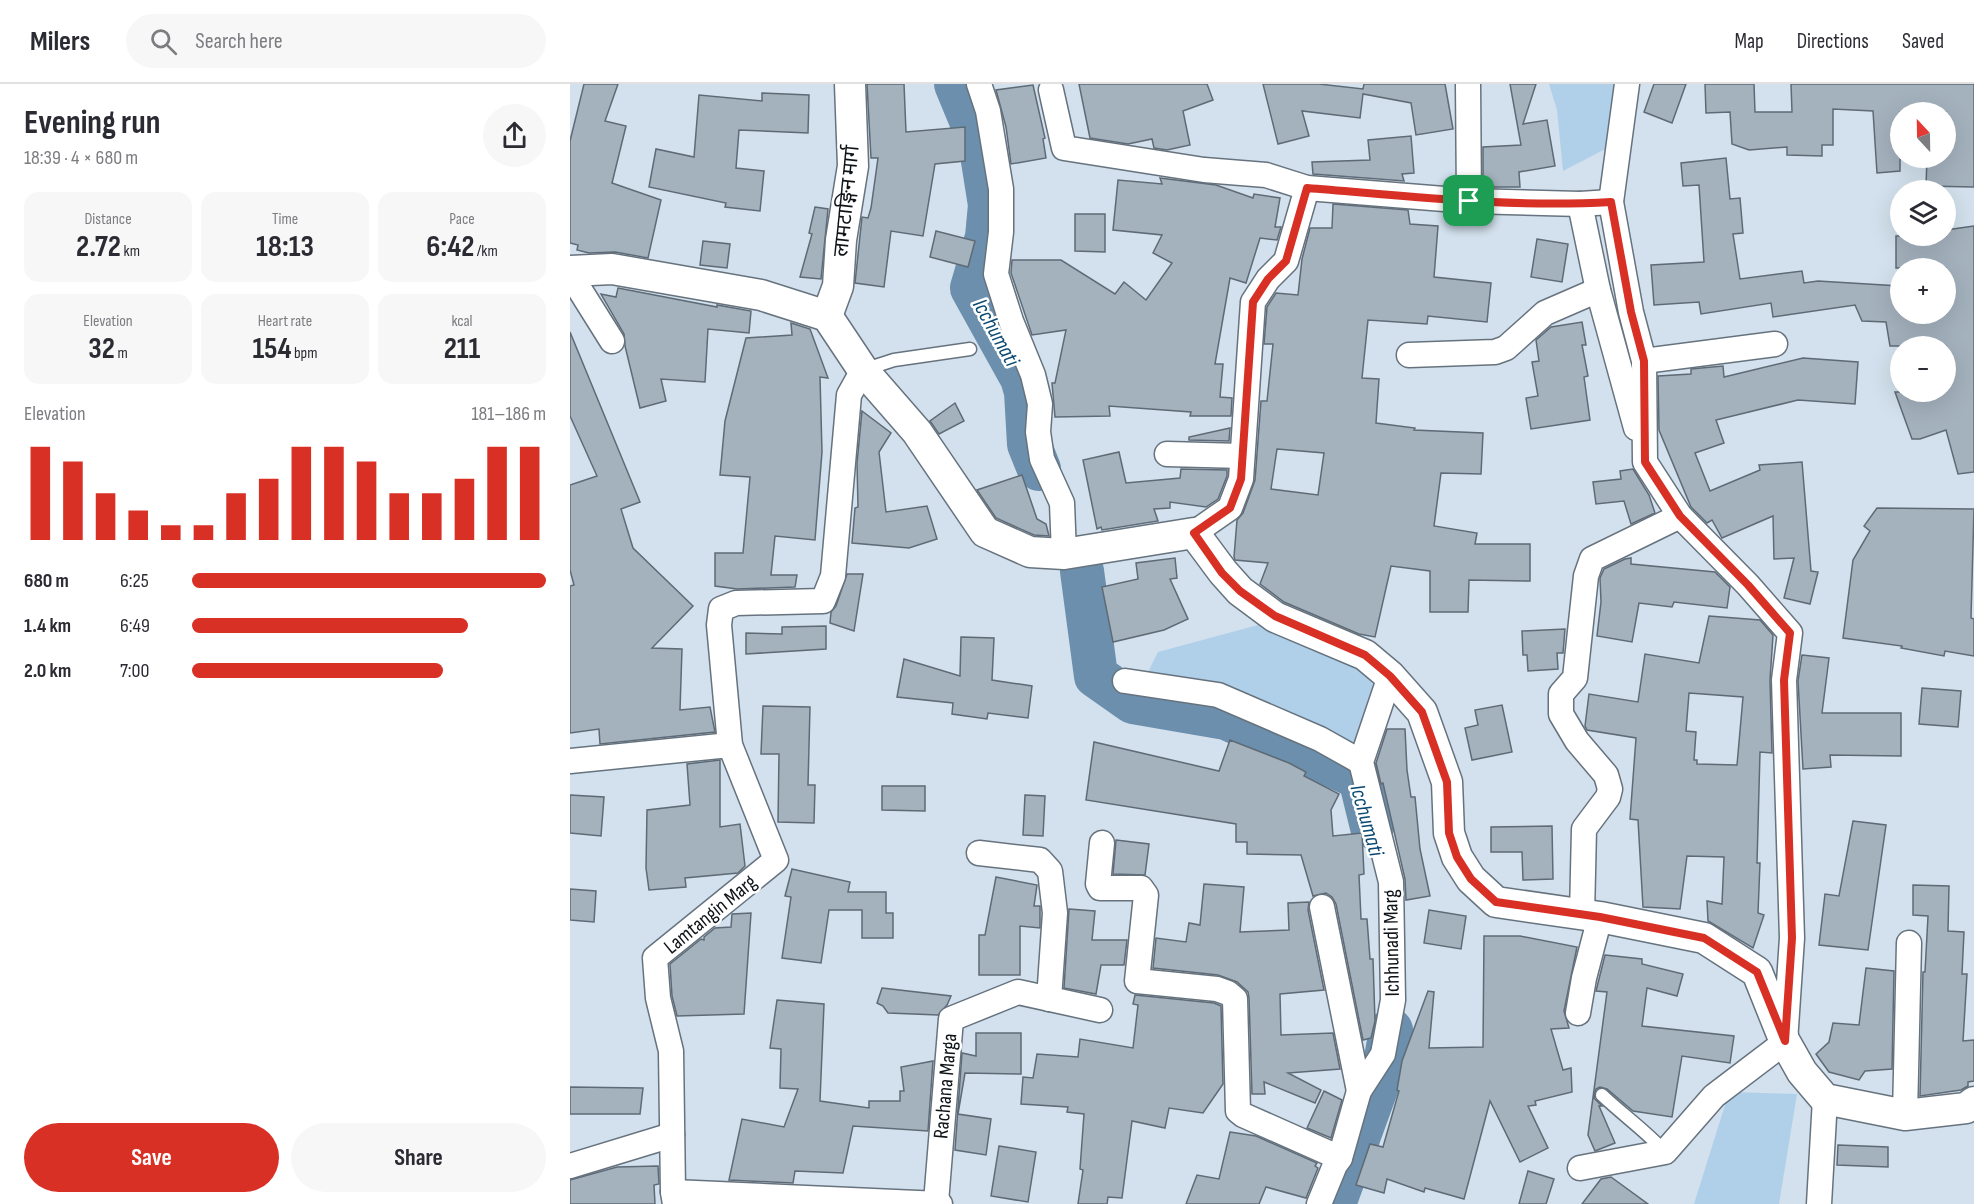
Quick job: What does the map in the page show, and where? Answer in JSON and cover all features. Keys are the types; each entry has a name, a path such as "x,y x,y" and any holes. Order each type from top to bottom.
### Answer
{"street":[{"name":"लामटाङ्गिन मार्ग","path":"827,316 838,286 841,240 853,166 850,84"},
{"path":"979,84 988,111 1001,189 1001,232 996,274 1011,321 1033,375 1040,404 1038,432 1042,459 1062,503 1064,554"},
{"path":"1468,84 1469,201"},
{"path":"1627,84 1611,202 1631,312 1644,361 1645,462"},
{"path":"1050,90 1064,148 1204,170 1266,175 1307,188 1469,201 1580,204 1611,202"},
{"path":"612,341 570,272 612,269 761,295 827,316 863,370 917,432 985,532 1030,552 1064,554 1194,533 1230,508 1241,479 1253,302 1268,279 1286,261 1307,188"},
{"path":"1580,204 1598,290 1645,462 1680,516 1748,585 1790,633 1784,680 1792,938 1785,1041 1714,1096 1665,1152 1580,1168"},
{"path":"1409,354 1495,352 1506,348 1545,313 1598,290"},
{"path":"1644,361 1775,344"},
{"path":"570,761 730,745 718,625 721,609 736,603 823,601 833,576 849,395 863,370"},
{"path":"1167,454 1242,456"},
{"path":"1578,1013 1591,916 1584,829 1608,796 1610,789 1606,776 1577,741 1561,714 1561,694 1575,678 1586,576 1592,559 1680,516"},
{"path":"1194,533 1222,573 1249,597 1275,616 1365,655 1390,676 1422,712 1447,782 1449,833 1457,857 1471,879 1496,902 1591,916 1704,938 1757,972 1785,1041 1802,1072 1826,1099 1905,1115 1966,1108 1974,1102"},
{"path":"1125,681 1218,695 1320,739 1361,762 1390,676"},
{"name":"Lamtangin Marg","path":"674,1198 671,1051 658,998 655,958 776,860 730,745"},
{"name":"Ichhunadi Marg","path":"1319,1204 1340,1158 1359,1091 1383,1054 1393,1000 1391,882 1361,762"},
{"path":"1102,843 1098,884 1100,888 1141,888 1146,895 1137,981 1217,989 1228,993 1235,999 1238,1111 1340,1158"},
{"path":"979,854 1040,860 1050,871 1055,913 1049,999"},
{"path":"1322,907 1359,1091"},
{"path":"1905,1115 1909,943"},
{"name":"Rachana Marga","path":"938,1203 951,1019 1018,992 1100,1010"},
{"path":"1819,1204 1826,1099"},
{"path":"570,1166 672,1135"},
{"path":"674,1198 938,1203"}],"lane":[{"path":"863,370 894,360 970,349"},
{"path":"1602,1095 1627,1119 1649,1134 1665,1152"}],"shaded area":[{"path":"1549,84 1616,84 1611,146 1563,171 1557,110"},
{"path":"1269,622 1348,651 1377,690 1362,748 1146,676 1158,652"},
{"path":"1729,1092 1797,1094 1779,1204 1694,1204"}],"building":[{"path":"584,84 618,84 605,121 626,126 612,183 661,200 648,258 615,252 589,253 577,250 578,245 570,243 570,141"},
{"path":"867,84 904,84 906,132 965,127 965,161 935,164 923,236 891,231 884,287 855,283 862,217 868,218 871,208 878,158 871,158"},
{"path":"1079,84 1207,84 1213,100 1183,111 1190,145 1167,150 1154,148 1152,139 1128,144 1090,138"},
{"path":"1263,84 1319,84 1363,89 1364,84 1445,84 1453,129 1416,135 1411,103 1363,94 1360,118 1302,111 1309,136 1278,144"},
{"path":"1510,84 1536,84 1523,124 1547,120 1555,166 1519,172 1520,187 1483,187 1483,147 1521,145"},
{"path":"1654,84 1686,84 1672,123 1644,112"},
{"path":"1705,84 1754,84 1755,112 1792,112 1791,84 1974,84 1974,187 1956,187 1956,180 1926,180 1927,168 1956,168 1956,102 1890,102 1890,168 1900,168 1900,171 1877,173 1873,111 1833,109 1833,145 1822,145 1822,156 1787,155 1787,147 1749,150 1732,144 1730,112 1706,113"},
{"path":"1033,85 1045,138 1043,139 1046,158 1011,164 1006,127 996,90"},
{"path":"762,93 809,95 808,133 739,130 736,168 764,171 760,211 725,207 726,203 649,187 656,149 694,157 699,95 762,101"},
{"path":"1411,136 1414,173 1402,174 1404,181 1313,174 1312,162 1370,160 1368,140"},
{"path":"1726,158 1730,199 1740,198 1743,233 1733,234 1740,279 1802,271 1804,283 1818,281 1890,285 1890,324 1956,324 1956,258 1896,258 1896,246 1956,246 1956,229 1974,226 1974,472 1958,474 1946,430 1920,439 1912,439 1899,402 1956,402 1956,336 1890,336 1890,346 1886,322 1862,321 1855,305 1773,317 1771,303 1701,314 1699,302 1654,305 1651,265 1704,262 1699,185 1683,186 1681,163"},
{"path":"1160,178 1216,185 1253,198 1254,194 1280,198 1275,227 1281,227 1277,240 1260,238 1246,283 1230,278 1215,364 1223,364 1220,397 1232,398 1231,416 1190,416 1191,412 1109,406 1110,416 1055,417 1052,383 1055,383 1066,330 1032,335 1011,273 1012,260 1061,260 1115,294 1124,282 1146,300 1172,263 1153,253 1162,235 1113,230 1118,180 1162,184"},
{"path":"1333,204 1408,210 1410,224 1438,226 1434,277 1491,283 1487,322 1428,316 1427,324 1368,320 1362,378 1379,379 1376,423 1415,428 1414,430 1483,433 1481,474 1441,473 1434,526 1477,533 1475,544 1530,544 1530,581 1469,580 1468,612 1430,612 1430,571 1391,566 1375,637 1359,634 1284,602 1260,584 1268,563 1235,560 1234,557 1237,520 1243,513 1255,480 1261,401 1267,401 1273,344 1264,344 1267,307 1276,293 1298,295 1302,259 1310,228 1332,228","holes":["1277,449 1324,453 1318,495 1271,489"]},
{"path":"815,207 828,209 821,279 800,277 812,234 809,233"},
{"path":"1075,214 1105,214 1105,252 1075,251"},
{"path":"936,231 975,241 968,267 930,257"},
{"path":"1537,239 1568,244 1562,282 1531,277"},
{"path":"703,241 730,244 727,268 700,265"},
{"path":"618,288 717,307 717,305 751,311 749,333 708,329 705,382 661,379 666,401 640,408 624,334 601,294 616,297"},
{"path":"1582,322 1586,345 1582,345 1588,376 1584,377 1590,420 1531,429 1526,398 1538,396 1532,362 1539,361 1536,340 1551,327"},
{"path":"791,323 810,329 828,378 820,377 822,452 815,540 775,536 771,575 797,575 795,587 737,589 715,586 715,553 743,553 750,477 720,475 725,421 746,338 792,335"},
{"path":"570,332 640,502 621,509 633,548 693,606 652,648 682,649 680,710 710,707 715,732 600,744 599,729 570,733 570,586 574,585 570,570 570,485 597,476 570,416"},
{"path":"1803,358 1858,362 1855,404 1798,400 1716,420 1724,443 1695,453 1710,491 1760,470 1759,465 1802,462 1811,571 1818,572 1810,604 1784,598 1794,558 1774,559 1773,516 1722,538 1712,520 1707,523 1691,507 1659,430 1658,376 1691,374 1691,369 1723,366 1724,377"},
{"path":"955,403 964,421 939,434 930,421"},
{"path":"862,411 891,433 879,452 886,512 927,506 937,539 909,548 852,543 855,508 858,507 857,463"},
{"path":"1230,428 1229,441 1189,440 1189,437"},
{"path":"1119,452 1126,483 1180,478 1181,469 1227,470 1227,476 1218,499 1206,507 1170,502 1170,508 1154,509 1158,521 1097,529 1083,460"},
{"path":"1633,469 1649,495 1655,513 1631,524 1624,501 1596,504 1593,482 1621,479 1620,471"},
{"path":"1022,475 1037,519 1046,524 1049,536 1034,535 996,518 977,490"},
{"path":"1877,508 1974,509 1971,618 1974,619 1974,656 1945,651 1944,656 1901,648 1902,646 1843,638 1853,560 1870,531 1864,526"},
{"path":"1175,558 1177,578 1170,579 1188,619 1164,630 1113,642 1102,587 1138,579 1136,563"},
{"path":"1631,558 1631,564 1715,572 1730,587 1727,608 1674,602 1672,607 1639,603 1632,642 1597,636 1601,602 1600,578 1604,569"},
{"path":"847,574 863,574 854,631 830,623 831,612 836,606"},
{"path":"1709,616 1760,620 1773,635 1770,680 1772,753 1760,752 1758,913 1764,915 1753,948 1708,921 1707,901 1722,904 1724,857 1687,856 1680,909 1643,907 1638,820 1630,819 1636,738 1587,730 1585,726 1589,694 1638,702 1645,654 1699,663","holes":["1689,693 1743,697 1737,765 1697,764 1697,760 1694,760 1696,732 1686,731"]},
{"path":"826,626 826,649 746,654 746,633 782,634 782,627"},
{"path":"1565,629 1563,653 1557,653 1558,669 1528,671 1527,655 1523,655 1522,631"},
{"path":"961,637 994,638 992,680 1032,686 1028,718 988,713 987,719 952,714 953,703 897,697 904,659 960,676"},
{"path":"1802,655 1829,658 1822,713 1901,713 1901,756 1830,755 1831,767 1803,769 1798,681"},
{"path":"1922,688 1961,691 1958,727 1919,724"},
{"path":"1502,705 1512,752 1472,760 1465,728 1478,725 1475,710"},
{"path":"763,706 810,707 808,785 815,785 814,823 778,822 779,754 761,754"},
{"path":"1387,729 1405,729 1411,797 1415,797 1420,849 1430,896 1406,900 1405,879 1383,783 1381,784 1376,763"},
{"path":"1230,740 1289,763 1306,772 1304,776 1339,794 1331,810 1333,836 1362,833 1364,874 1359,875 1361,919 1367,919 1370,959 1373,959 1375,1021 1371,1038 1363,1040 1336,904 1326,893 1313,896 1301,855 1247,854 1247,842 1236,842 1236,824 1086,800 1094,742 1219,771"},
{"path":"720,760 720,827 740,824 745,866 738,873 685,878 686,887 649,890 646,868 647,810 690,805 687,764"},
{"path":"882,786 925,786 925,811 882,810"},
{"path":"570,795 604,797 601,836 570,833"},
{"path":"1025,795 1045,796 1043,836 1023,835"},
{"path":"1853,821 1886,825 1868,950 1819,945 1825,894 1839,896"},
{"path":"1552,826 1553,879 1523,880 1522,852 1491,852 1491,827"},
{"path":"1116,840 1149,844 1145,875 1113,874"},
{"path":"792,869 850,882 848,892 886,892 886,913 893,913 893,938 862,938 862,910 829,910 821,963 782,958 791,897 785,896"},
{"path":"996,877 1037,885 1034,906 1040,906 1040,928 1020,926 1020,975 979,975 979,935 985,935"},
{"path":"1204,884 1244,887 1240,932 1289,930 1288,903 1309,902 1308,910 1324,990 1280,994 1281,1035 1333,1033 1340,1069 1288,1073 1321,1090 1315,1103 1264,1082 1265,1094 1252,1094 1249,998 1248,992 1237,982 1218,975 1153,968 1156,938 1186,942 1189,923 1200,925"},
{"path":"1913,885 1949,886 1948,931 1964,932 1962,974 1967,974 1963,1041 1974,1040 1974,1081 1968,1082 1968,1086 1961,1090 1920,1096 1923,972 1925,972 1928,916 1913,915"},
{"path":"570,889 596,891 594,922 570,920"},
{"path":"1069,909 1095,911 1092,940 1127,940 1124,965 1101,965 1096,994 1064,988"},
{"path":"1429,910 1466,916 1461,949 1424,943"},
{"path":"751,913 744,1014 677,1016 672,996 670,964 701,939 704,940 704,937 715,928 731,927 732,914"},
{"path":"1484,936 1520,936 1577,947 1564,1011 1569,1028 1551,1029 1563,1070 1571,1068 1572,1092 1535,1101 1536,1105 1528,1106 1548,1148 1520,1162 1490,1101 1464,1199 1425,1188 1424,1192 1387,1179 1384,1193 1356,1185 1370,1144 1383,1147 1399,1091 1397,1090 1402,1061 1428,991 1434,992 1429,1048 1483,1047"},
{"path":"1605,955 1642,959 1642,964 1683,974 1677,996 1647,988 1642,1026 1734,1036 1730,1063 1682,1056 1672,1117 1633,1111 1607,1089 1600,1087 1596,1089 1594,1098 1602,1106 1599,1106 1615,1143 1595,1151 1588,1135 1607,992 1596,991"},
{"path":"1866,968 1894,971 1892,1069 1865,1071 1859,1080 1829,1072 1816,1054 1829,1042 1833,1023 1859,1025"},
{"path":"882,988 951,996 938,1015 888,1013 883,1006 877,1003"},
{"path":"1135,995 1214,1003 1221,1006 1223,1084 1203,1113 1169,1108 1165,1128 1132,1121 1122,1198 1108,1197 1107,1204 1078,1204 1083,1170 1080,1169 1084,1114 1067,1112 1068,1107 1021,1104 1023,1077 1033,1078 1037,1054 1078,1057 1080,1039 1133,1048 1138,1005 1133,1004"},
{"path":"777,1000 824,1004 820,1101 869,1108 869,1101 900,1101 900,1091 904,1091 901,1067 933,1061 928,1131 853,1126 843,1173 795,1171 793,1183 729,1180 742,1119 784,1127 798,1089 780,1088 781,1049 770,1048"},
{"path":"976,1033 1021,1033 1021,1074 965,1073 958,1114 991,1119 986,1155 955,1150 962,1053 976,1056"},
{"path":"570,1087 643,1088 640,1114 570,1114"},
{"path":"1324,1091 1342,1100 1331,1138 1307,1128"},
{"path":"1230,1132 1256,1136 1317,1163 1315,1166 1318,1168 1306,1198 1266,1187 1259,1204 1186,1204 1197,1175 1219,1179"},
{"path":"1838,1145 1888,1147 1888,1167 1837,1165"},
{"path":"999,1146 1036,1152 1028,1202 991,1196"},
{"path":"658,1166 659,1184 654,1185 655,1204 570,1204 570,1180 617,1167"},
{"path":"1528,1171 1554,1179 1546,1204 1519,1204"},
{"path":"1611,1177 1648,1204 1582,1204 1601,1179"}],"waterway":[{"name":"Icchumati","path":"956,84 980,142 990,205 987,237 972,288 1022,378 1026,392 1029,444 1039,469"},
{"name":"Icchumati","path":"1082,571 1096,676 1133,702 1226,718 1360,778 1372,827"},
{"name":"Icchumati","path":"1334,1204 1385,1064 1391,1030"}],"route":[{"path":"1307,188 1469,201 1580,204 1611,202 1631,312 1644,361 1645,462 1680,516 1748,585 1790,633 1784,680 1787,841 1792,938 1785,1041 1757,972 1704,938 1600,917 1496,902 1471,879 1457,857 1449,833 1447,782 1422,712 1390,676 1365,655 1275,616 1240,591 1222,573 1194,533 1230,508 1241,479 1253,302 1268,279 1286,261 1307,188"}]}
